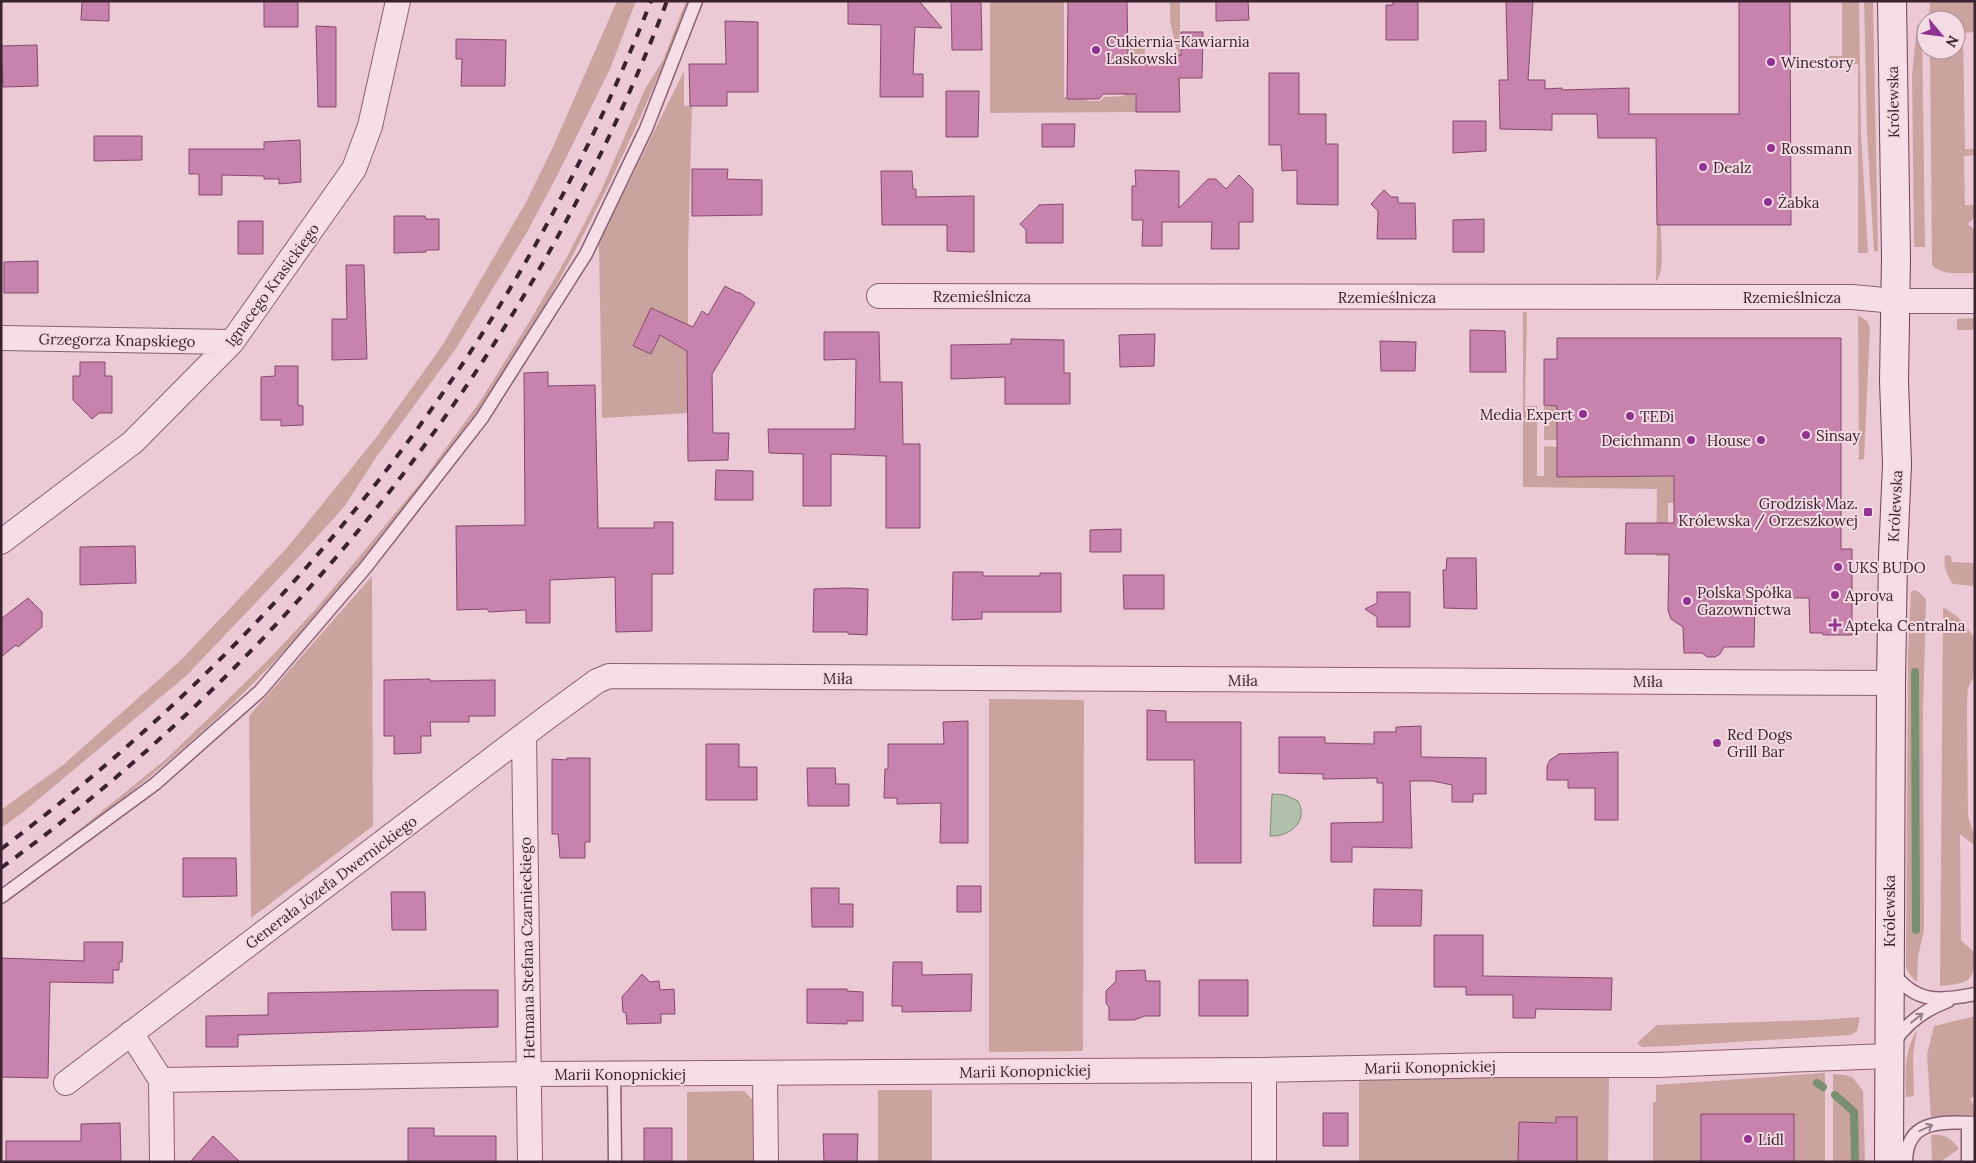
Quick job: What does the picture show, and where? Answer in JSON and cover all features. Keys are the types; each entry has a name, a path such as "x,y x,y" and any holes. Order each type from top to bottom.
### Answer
{"main road":[{"name":"Królewska","path":"1889,1162 1891,683 1893,557 1898,464 1894,381 1892,1"}],"street":[{"name":"Ignacego Krasickiego","path":"1,542 133,442 232,342 354,169 370,126 398,1"},
{"name":"Rzemieślnicza","path":"879,296 1852,297 1895,302 1975,301"},
{"name":"Grzegorza Knapskiego","path":"1,338 232,342"},
{"name":"Miła","path":"596,682 609,676 619,676 1891,683"},
{"name":"Generała Józefa Dwernickiego","path":"66,1083 596,682"},
{"name":"Hetmana Stefana Czarnieckiego","path":"524,735 530,1162"},
{"path":"131,1034 161,1080 162,1162"},
{"name":"Marii Konopnickiej","path":"161,1080 529,1074 1264,1070 1500,1065 1656,1065 1888,1053"},
{"path":"1264,1070 1264,1162"},
{"path":"765,1073 766,1162"}],"lane":[{"path":"1,897 154,784 260,691 366,567 476,426 586,254 646,129 696,1"},
{"path":"1889,966 1907,988 1921,996 1931,999 1955,998 1975,994"},
{"path":"1888,1053 1899,1036 1917,1018 1936,1006 1955,998"},
{"path":"614,1074 615,1162"},
{"path":"1906,1162 1907,1144 1912,1135 1925,1127 1936,1124 1971,1123 1968,1162"}],"shaded area":[{"path":"617,1 636,1 610,69 526,234 455,350 377,456 344,507 187,675 22,813 1,828 1,810 63,765 182,659 286,549 375,439 442,346 525,204 553,147"},
{"path":"686,1 690,1 669,53 623,155 572,256 517,353 487,400 452,449 328,602 242,695 142,783 1,892 1,889 53,851 165,760 215,712 315,610 422,481 481,400 567,257 601,191 645,89 663,60"},
{"path":"990,1 1064,1 1064,97 1084,97 1088,101 1100,101 1104,97 1124,96 1122,53 1130,52 1130,40 1142,40 1145,44 1145,56 1142,56 1135,85 1136,112 990,113"},
{"path":"1170,1 1180,1 1180,106 1178,55 1170,21"},
{"path":"1842,1 1859,1 1861,133 1868,253 1858,253 1858,64 1828,64 1824,58 1825,56 1842,56"},
{"path":"1864,1 1873,1 1878,251 1874,251 1867,133"},
{"path":"1930,1 1975,1 1975,32 1966,33 1966,10 1930,10"},
{"path":"1916,35 1916,60 1922,60 1925,247 1914,247 1912,76"},
{"path":"1930,60 1963,60 1965,149 1975,149 1975,155 1964,156 1965,205 1975,205 1975,217 1968,224 1975,230 1975,273 1946,272 1936,269 1932,265"},
{"path":"684,71 684,106 692,106 688,252 688,413 602,418 599,243"},
{"path":"1657,225 1660,225 1661,230 1662,257 1661,270 1656,282"},
{"path":"1523,312 1527,314 1525,406 1537,406 1537,476 1544,476 1544,446 1557,447 1557,477 1674,476 1674,503 1668,503 1668,539 1809,556 1656,556 1657,489 1523,487"},
{"path":"1858,315 1867,321 1870,328 1864,459 1859,460"},
{"path":"1975,318 1975,330 1957,330 1957,319"},
{"path":"1544,406 1557,406 1557,440 1544,440"},
{"path":"1945,555 1951,556 1952,562 1975,563 1975,586 1953,584 1946,571"},
{"path":"372,576 373,826 251,918 249,716"},
{"path":"1914,590 1926,599 1923,714 1924,930 1918,956 1917,982 1906,968 1908,652 1911,592"},
{"path":"1943,607 1958,617 1975,638 1975,675 1968,688 1967,704 1968,816 1975,838 1975,846 1960,834 1961,940 1975,953 1975,963 1968,980 1957,984 1940,986"},
{"path":"989,699 1084,700 1083,1051 989,1052"},
{"path":"1272,794 1285,795 1298,801 1301,808 1301,815 1296,826 1291,831 1277,836 1270,836"},
{"path":"1975,1016 1975,1096 1970,1099 1975,1108 1975,1115 1931,1117 1927,1055 1934,1026"},
{"path":"1860,1017 1857,1031 1851,1035 1672,1046 1642,1047 1637,1043 1657,1025"},
{"path":"1917,1030 1913,1055 1914,1096 1906,1097 1908,1054"},
{"path":"1825,1073 1825,1162 1794,1162 1794,1114 1702,1114 1701,1162 1653,1162 1653,1102 1656,1102 1656,1085"},
{"path":"1833,1074 1846,1075 1853,1078 1863,1091 1865,1162 1833,1162"},
{"path":"1609,1076 1608,1162 1577,1162 1577,1117 1556,1117 1556,1122 1519,1123 1518,1162 1359,1162 1359,1080"},
{"path":"878,1090 932,1090 932,1162 878,1162"},
{"path":"744,1091 755,1102 755,1162 687,1162 687,1092"},
{"path":"1931,1135 1940,1135 1947,1138 1959,1149 1940,1162 1932,1162"}],"building":[{"path":"82,1 109,1 109,21 81,20"},
{"path":"264,1 298,1 298,27 264,27"},
{"path":"848,1 919,1 942,28 915,27 913,74 923,74 923,97 880,97 881,25 848,24"},
{"path":"951,1 981,1 982,50 952,50"},
{"path":"1068,1 1127,1 1128,56 1181,55 1181,32 1203,32 1202,78 1179,78 1180,112 1136,112 1136,94 1103,94 1099,99 1067,99"},
{"path":"1216,1 1248,1 1249,20 1216,21"},
{"path":"1393,1 1418,1 1418,40 1386,40 1386,5 1393,5"},
{"path":"1506,1 1533,1 1528,80 1545,80 1545,89 1629,88 1629,114 1739,114 1739,1 1790,1 1791,225 1657,225 1656,138 1598,138 1597,114 1552,114 1552,130 1500,129 1499,80 1508,80"},
{"path":"725,21 758,22 758,92 727,92 727,106 690,106 689,64 726,64"},
{"path":"316,26 336,27 336,107 318,107"},
{"path":"456,39 506,40 505,86 461,86 462,59 456,59"},
{"path":"37,45 38,86 3,87 1,46"},
{"path":"1269,73 1299,73 1299,114 1326,114 1326,144 1338,144 1338,205 1297,204 1297,170 1282,171 1281,145 1269,145"},
{"path":"946,91 979,91 978,137 946,137"},
{"path":"1453,121 1486,121 1486,151 1453,153"},
{"path":"1042,124 1075,124 1074,147 1042,147"},
{"path":"94,136 142,136 142,160 94,161"},
{"path":"300,140 301,182 279,184 279,179 264,179 264,176 222,175 222,195 199,195 199,174 189,174 189,149 264,149 264,142"},
{"path":"692,169 728,169 727,179 762,180 762,215 692,216"},
{"path":"1135,170 1179,171 1179,208 1208,179 1216,179 1226,189 1239,175 1253,189 1253,222 1239,222 1239,249 1211,249 1212,222 1162,222 1162,246 1142,246 1143,220 1132,220 1132,186 1136,186"},
{"path":"881,171 912,171 913,189 916,189 916,197 974,196 974,252 947,251 947,225 882,225"},
{"path":"1384,190 1391,197 1398,197 1398,203 1415,203 1416,239 1377,239 1378,211 1371,204"},
{"path":"1063,204 1063,243 1026,243 1026,230 1020,224 1039,205"},
{"path":"394,216 425,216 426,219 439,219 439,250 394,253"},
{"path":"1484,219 1484,252 1453,252 1453,220"},
{"path":"238,221 263,221 263,254 238,254"},
{"path":"38,261 38,293 4,293 4,262"},
{"path":"346,265 364,265 367,359 332,360 332,319 347,319"},
{"path":"725,286 739,292 755,303 712,374 713,433 729,433 728,460 688,461 687,351 660,335 651,354 633,346 651,308 693,327 702,311 708,315"},
{"path":"1470,330 1505,331 1506,372 1470,372"},
{"path":"824,332 879,332 880,382 902,382 903,444 920,444 920,528 886,528 886,456 831,454 831,506 803,506 803,454 769,453 768,429 855,429 856,359 824,360"},
{"path":"1155,334 1154,366 1120,367 1119,335"},
{"path":"1557,338 1841,338 1841,549 1852,549 1852,635 1810,633 1809,598 1755,598 1754,647 1724,647 1720,654 1715,657 1707,657 1702,653 1684,653 1683,627 1671,619 1668,610 1669,554 1625,554 1626,523 1674,523 1674,476 1557,477 1557,406 1544,405 1544,359 1557,359"},
{"path":"1011,339 1064,340 1064,373 1070,373 1070,404 1005,404 1005,377 951,379 951,345 1011,344"},
{"path":"1380,341 1416,342 1415,371 1381,371"},
{"path":"80,362 105,362 105,376 112,376 112,413 99,413 92,419 73,400 73,376 80,376"},
{"path":"275,366 298,366 298,405 303,406 303,425 281,426 281,420 261,420 261,377 275,376"},
{"path":"548,372 548,386 595,385 598,528 654,528 654,522 673,522 673,574 652,574 652,631 616,632 615,577 550,580 550,623 526,623 526,610 489,612 487,609 457,610 456,526 525,525 524,373"},
{"path":"716,470 753,471 753,500 715,500"},
{"path":"1121,529 1121,552 1090,552 1090,530"},
{"path":"135,546 136,583 80,585 80,547"},
{"path":"1447,558 1476,558 1477,609 1444,608 1443,570 1446,570"},
{"path":"953,572 983,572 983,576 1040,576 1040,573 1061,573 1061,612 982,612 982,619 952,620"},
{"path":"1123,575 1164,575 1164,609 1124,609"},
{"path":"814,589 868,589 867,635 848,634 848,632 813,632"},
{"path":"1377,592 1410,592 1410,627 1377,627 1377,617 1365,609 1377,603"},
{"path":"28,598 42,612 42,627 18,647 16,645 1,657 1,619"},
{"path":"430,679 430,681 495,680 495,716 469,716 469,722 430,722 431,736 421,736 421,753 394,754 394,736 384,736 384,680"},
{"path":"1147,710 1166,711 1166,722 1241,722 1241,863 1195,863 1194,760 1147,760"},
{"path":"968,721 968,843 940,843 941,803 897,804 897,798 884,798 885,769 888,769 888,744 944,744 943,722"},
{"path":"1421,726 1421,757 1486,758 1486,794 1473,794 1473,802 1452,802 1452,785 1433,781 1410,781 1412,848 1352,847 1352,862 1331,862 1331,823 1383,822 1383,783 1377,783 1377,778 1323,779 1323,774 1279,773 1279,737 1325,737 1325,743 1374,744 1374,732 1396,732 1396,727"},
{"path":"706,744 739,744 739,767 757,767 757,800 706,800"},
{"path":"1618,752 1618,820 1595,820 1595,788 1568,788 1568,780 1547,780 1547,766 1550,760 1559,754"},
{"path":"567,758 590,758 590,842 585,842 585,858 560,858 558,834 552,834 552,759 567,760"},
{"path":"807,768 835,768 836,784 849,784 849,806 808,806"},
{"path":"183,858 236,858 237,896 183,897"},
{"path":"957,886 981,886 981,912 957,912"},
{"path":"811,888 839,888 839,904 853,904 853,927 812,927"},
{"path":"1374,889 1422,890 1421,926 1373,926"},
{"path":"391,892 425,892 426,930 392,930"},
{"path":"1434,935 1483,935 1483,976 1612,978 1611,1010 1536,1009 1535,1018 1513,1018 1513,995 1466,995 1466,987 1434,987"},
{"path":"84,942 123,942 122,962 119,962 119,970 113,970 113,983 50,982 48,1078 1,1077 1,958 84,961"},
{"path":"893,962 922,962 922,975 972,974 971,1011 902,1012 902,1006 892,1006"},
{"path":"1145,970 1146,981 1160,981 1160,1016 1145,1016 1134,1020 1109,1020 1106,991 1116,981 1116,971"},
{"path":"642,974 650,982 659,981 660,990 674,989 675,1014 661,1014 661,1023 627,1024 626,1013 623,1012 622,997"},
{"path":"1199,980 1248,980 1248,1016 1199,1016"},
{"path":"807,989 847,989 847,991 863,992 863,1021 847,1021 847,1024 807,1023"},
{"path":"498,990 498,1027 238,1035 238,1047 206,1047 206,1016 268,1015 268,993"},
{"path":"1323,1113 1348,1113 1348,1146 1323,1146"},
{"name":"Lidl","path":"1701,1114 1794,1114 1794,1162 1701,1162"},
{"path":"1556,1117 1577,1117 1577,1162 1518,1162 1519,1122 1556,1123"},
{"path":"120,1123 121,1162 6,1162 6,1141 81,1141 81,1124"},
{"path":"408,1128 434,1128 434,1136 496,1136 496,1162 408,1162"},
{"path":"644,1128 672,1128 672,1162 644,1162"},
{"path":"823,1134 858,1134 857,1162 824,1162"},
{"path":"213,1136 240,1162 190,1162"}],"waterway":[{"path":"1915,672 1916,930"},
{"path":"1817,1083 1823,1087"},
{"path":"1835,1095 1854,1112 1855,1162"}],"railway":[{"path":"1,849 108,763 208,671 301,574 386,471 464,362 534,247 596,127 651,1"},
{"path":"1,868 110,782 213,689 308,589 397,483 477,370 549,252 613,129 667,1"}],"place":[{"name":"Cukiernia-Kawiarnia Laskowski","path":"1096,50"},
{"name":"Winestory","path":"1771,62"},
{"name":"Rossmann","path":"1771,148"},
{"name":"Dealz","path":"1703,167"},
{"name":"Żabka","path":"1768,202"},
{"name":"Media Expert","path":"1583,414"},
{"name":"TEDi","path":"1630,416"},
{"name":"Sinsay","path":"1806,435"},
{"name":"Deichmann","path":"1691,440"},
{"name":"House","path":"1761,440"},
{"name":"Grodzisk Maz. Królewska / Orzeszkowej","path":"1868,512"},
{"name":"UKS BUDO","path":"1838,567"},
{"name":"Aprova","path":"1835,595"},
{"name":"Polska Spółka Gazownictwa","path":"1687,601"},
{"name":"Apteka Centralna","path":"1835,625"},
{"name":"Red Dogs Grill Bar","path":"1717,743"},
{"name":"Lidl","path":"1748,1139"}]}
